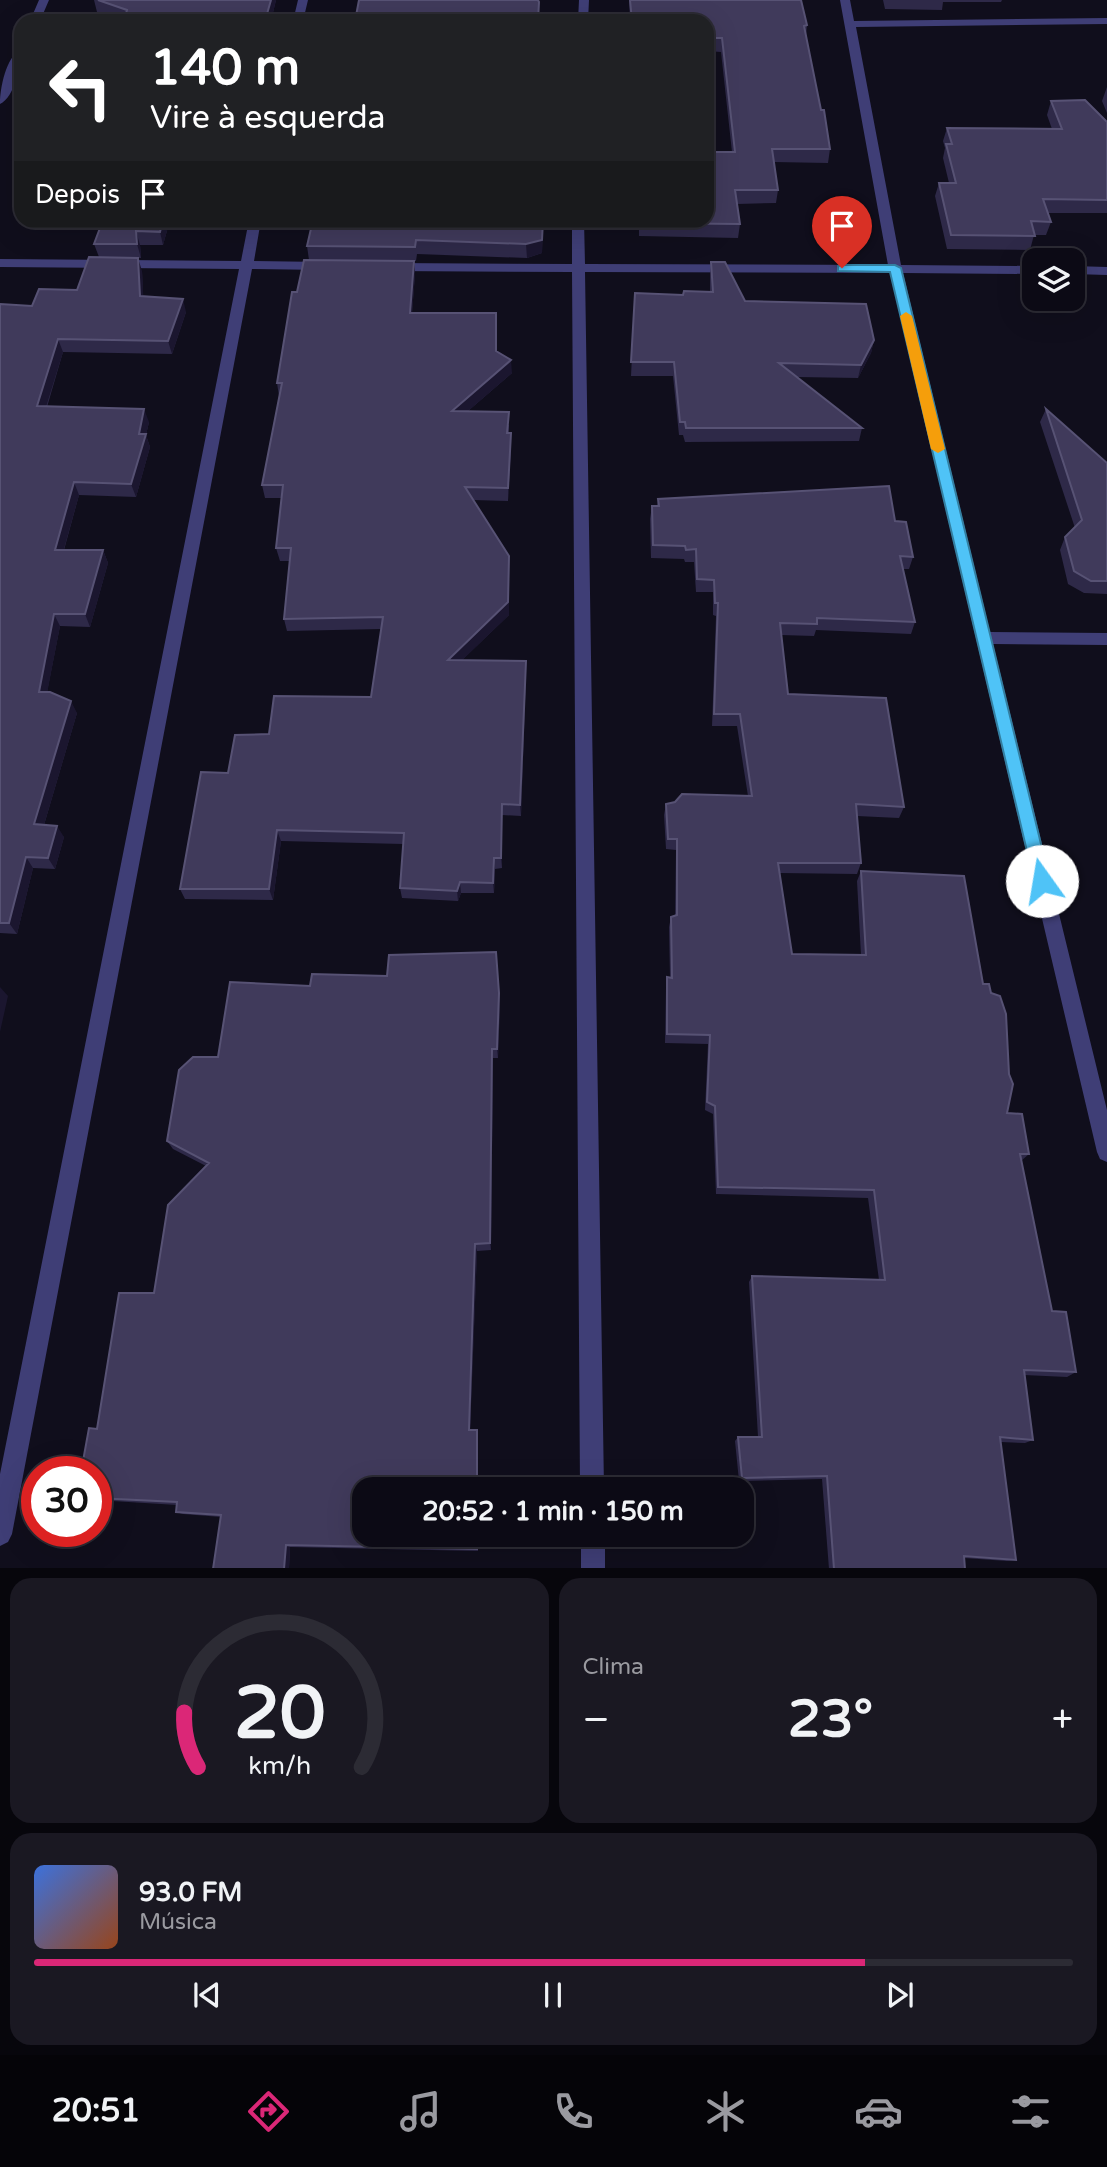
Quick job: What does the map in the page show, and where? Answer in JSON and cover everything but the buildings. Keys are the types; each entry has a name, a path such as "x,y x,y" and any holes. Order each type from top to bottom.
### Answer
{"street":[{"path":"845,0 895,268 1107,1152"},
{"path":"848,24 1107,21"},
{"path":"0,101 14,68"},
{"path":"0,1534 253,228"},
{"path":"578,228 576,270 592,1477"},
{"path":"0,263 342,266"},
{"path":"369,267 576,270 1022,270"},
{"path":"1085,270 1107,271"},
{"path":"984,638 1107,639"},
{"path":"593,1547 593,1568"}],"slow traffic":[{"path":"906,316 938,449"}],"route":[{"path":"842,268 895,268 1042,881"}]}
